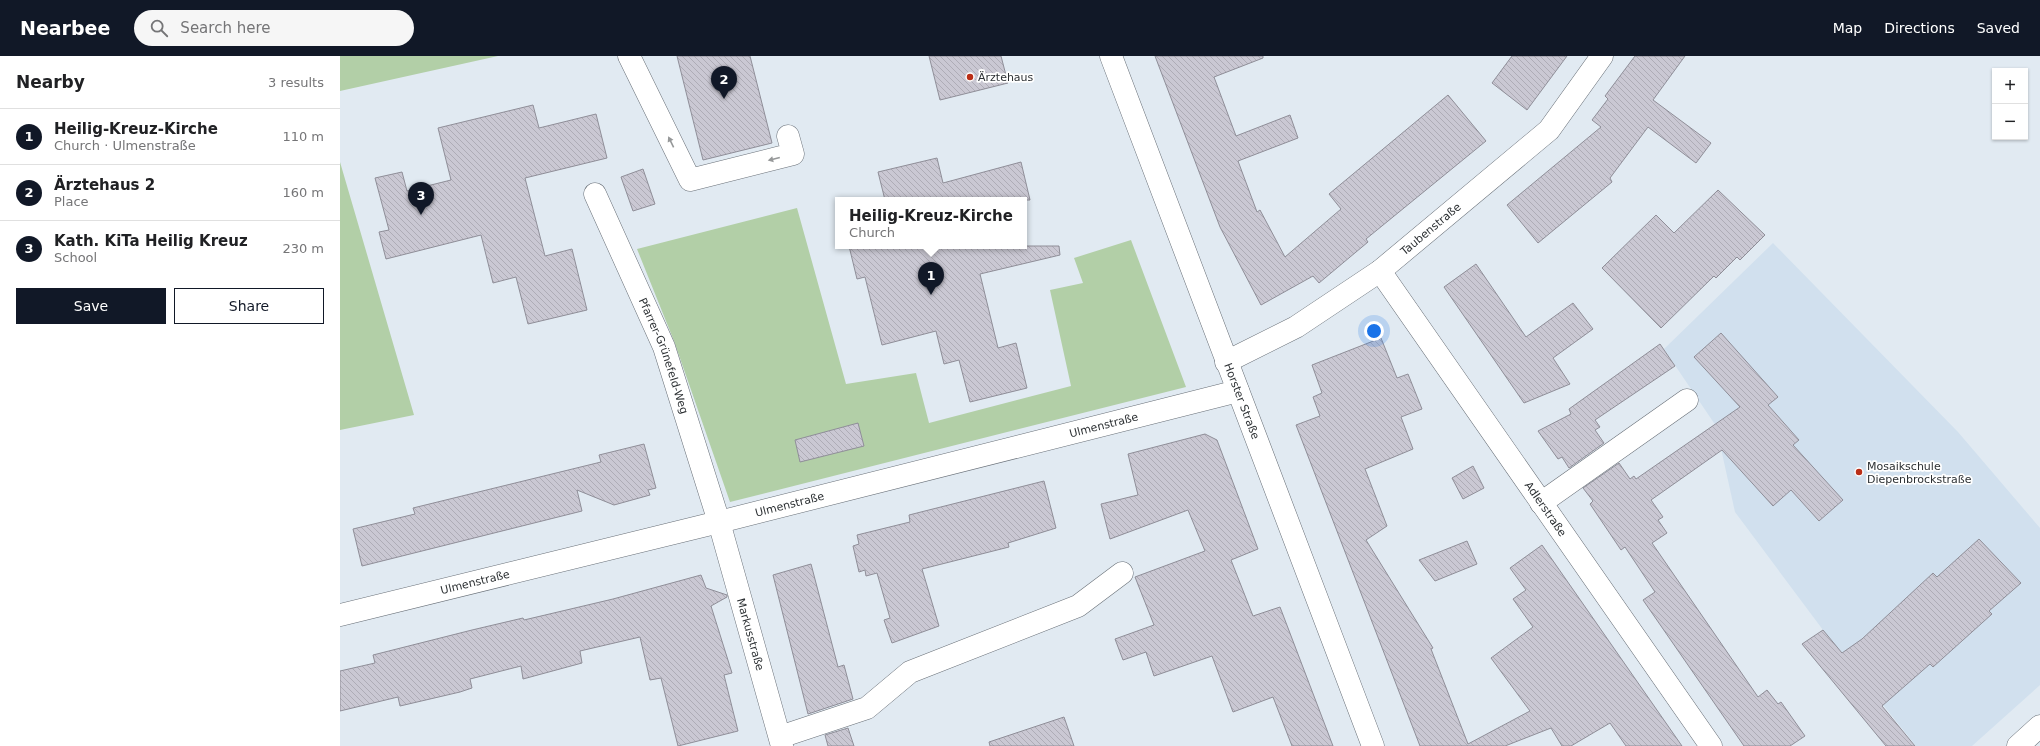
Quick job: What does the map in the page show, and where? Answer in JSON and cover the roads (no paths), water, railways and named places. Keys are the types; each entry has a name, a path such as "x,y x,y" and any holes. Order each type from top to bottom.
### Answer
{"street":[{"path":"629,56 690,180 793,154 788,136"},
{"name":"Horster Straße","path":"1111,56 1373,746"},
{"name":"Taubenstraße","path":"1226,362 1296,327 1380,272 1549,130 1602,56"},
{"name":"Pfarrer-Grünefeld-Weg","path":"595,194 664,347 719,522"},
{"name":"Adlerstraße","path":"1380,272 1711,746"},
{"name":"Ulmenstraße","path":"340,615 719,522 1238,391"},
{"path":"1542,503 1687,400"},
{"name":"Markusstraße","path":"719,522 781,742"},
{"path":"781,742 867,708 910,672 1078,606 1122,573"},
{"path":"2018,746 2040,726"}],"place":[{"name":"Ärztehaus","path":"970,77"},
{"name":"Ärztehaus 2","path":"724,99"},
{"name":"Kath. KiTa Heilig Kreuz","path":"421,215"},
{"name":"Heilig-Kreuz-Kirche","path":"931,295"},
{"name":"Mosaikschule Diepenbrockstraße","path":"1859,472"}]}
